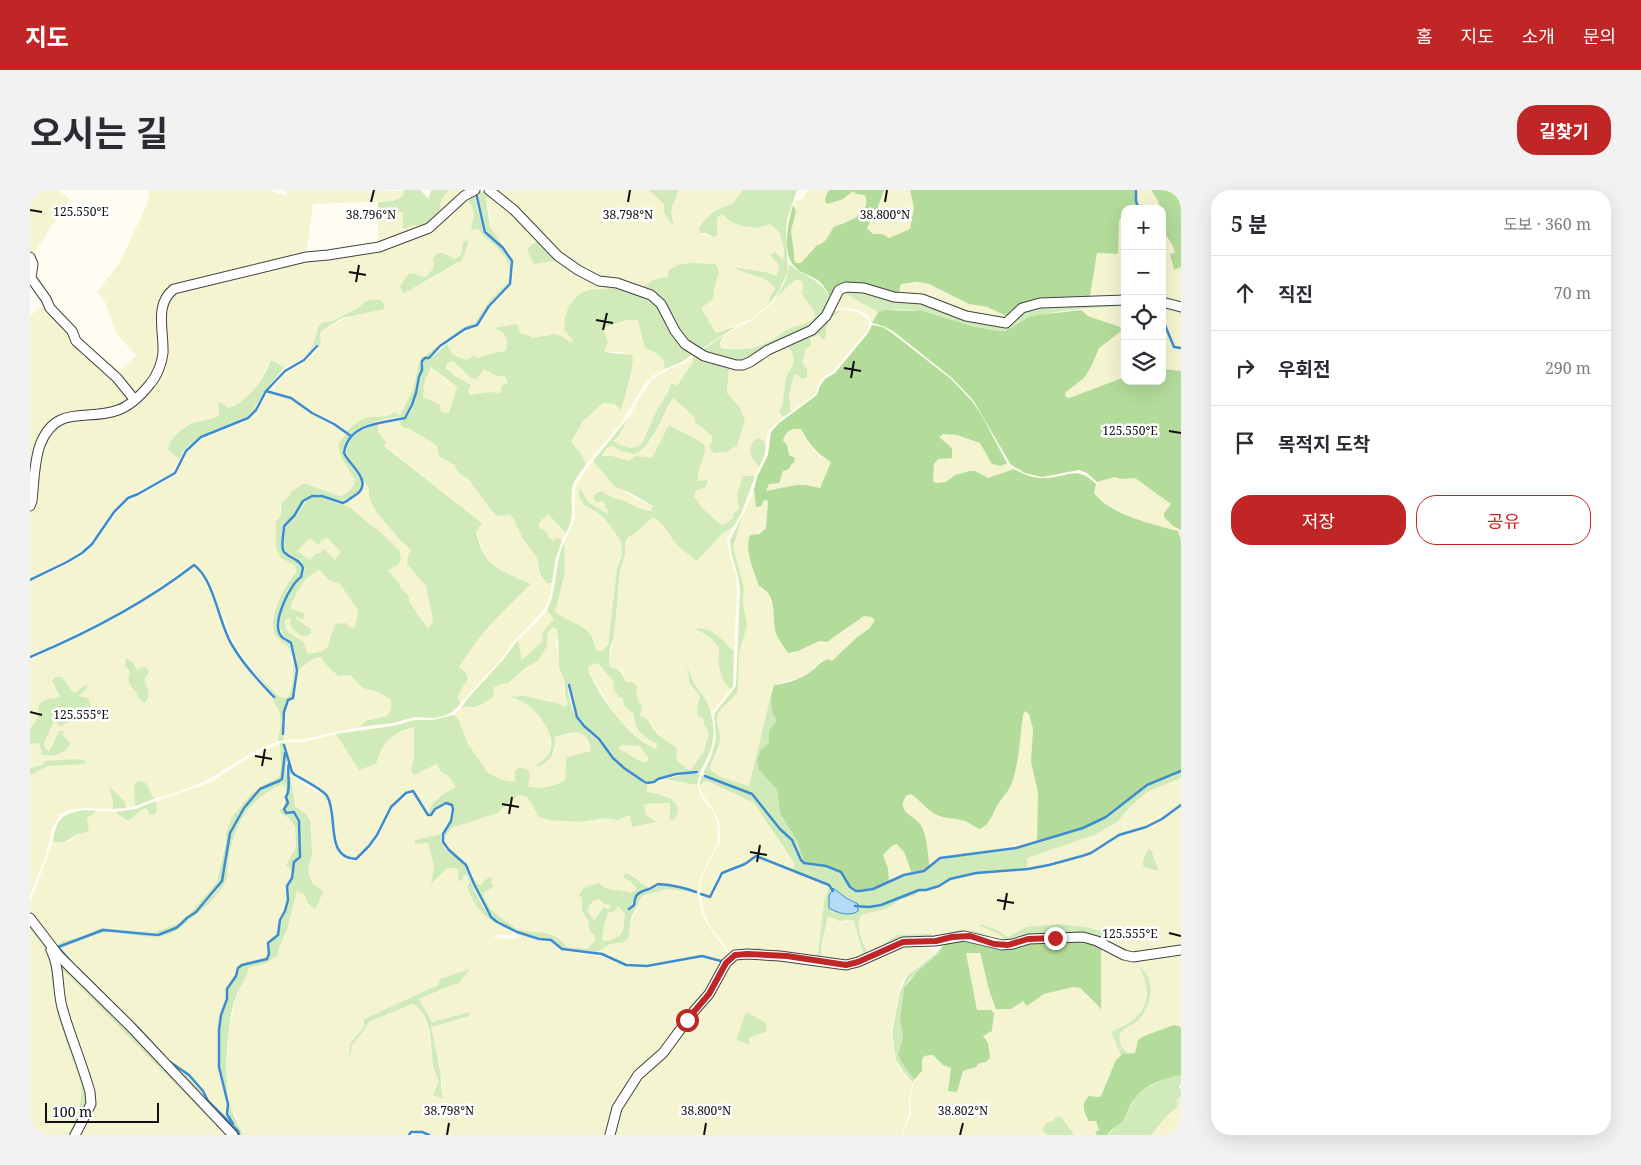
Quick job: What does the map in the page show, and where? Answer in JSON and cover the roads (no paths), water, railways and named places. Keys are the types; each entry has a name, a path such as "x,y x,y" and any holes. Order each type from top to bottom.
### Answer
{"street":[{"path":"30,506 39,450 48,430 60,419 119,410 142,394 154,379 162,360 163,302 166,296 174,289 306,257 379,247 429,228 464,196 474,190"},
{"path":"489,190 514,210 558,256 578,270 599,281 617,283 651,295 661,304 685,344 704,356 736,365 750,362 768,350 812,330 826,316 839,290 846,287 864,288 894,297 922,299 966,316 1006,322 1022,308 1040,303 1121,300"},
{"path":"30,257 33,264 31,278 46,298 50,308 72,331 76,341 117,378 134,399"},
{"path":"1166,303 1181,307"},
{"path":"30,918 59,956 130,1026 233,1135"},
{"path":"610,1135 617,1108 638,1076 663,1053 709,994 726,963 735,955 787,956 846,965 858,962 903,942 936,941 964,936 970,936 994,944 1008,945 1028,939 1083,938 1097,941 1124,955 1133,957 1181,950"},
{"path":"46,938 56,962 62,1007 90,1092 91,1104 75,1135"}],"water":[{"path":"833,888 858,904 858,911 852,914 844,914 829,908 829,896"}],"waterway":[{"path":"1136,190 1138,205"},
{"path":"283,734 284,712 288,700 293,698 297,670 291,643 281,636 278,622 287,595 301,577 303,568 299,562 287,555 283,550 284,526 294,516 303,501 312,496 322,496 343,503 357,494 363,484 362,479 344,453 347,443 352,436 367,426 405,418 416,393 422,370 422,361 425,358 429,358 440,346 465,329 477,325 489,306 510,284 512,261 503,248 485,232 476,193"},
{"path":"1166,328 1174,347 1181,348"},
{"path":"30,580 82,553 92,544 114,512 128,498 175,473 186,451 201,437 248,418 256,410 266,391 285,371 304,360 317,346"},
{"path":"266,391 291,398 351,436"},
{"path":"30,657 115,617 194,565 207,580 227,636 236,652 274,697"},
{"path":"569,685 577,717 599,739 613,758 643,781 647,783 654,782 676,774 697,772"},
{"path":"284,745 292,772 327,796 332,814 336,844 340,852 346,857 356,859 377,835 391,807 406,793 413,791 428,815 431,815 435,809 446,803 452,805 451,821 443,834 443,842 466,865 491,917 497,922 517,932 539,939 551,940 562,949 602,954 626,965 647,966 702,956 721,961"},
{"path":"72,963 58,947 103,930 158,935 176,928 196,912 222,881 230,833 244,808 260,789 282,779 285,753"},
{"path":"233,1124 227,1114 228,1104 219,1067 221,1015 227,999 227,989 236,976 238,968 242,965 267,959 269,954 268,943 278,935 280,920 285,911 288,900 287,886 292,878 294,862 300,857 299,821 294,812 286,813 284,809 288,803 286,797 289,789 289,763"},
{"path":"705,776 752,794 780,829 792,840 804,863 826,866 841,872 850,887 860,891 873,889 904,875 924,871 940,858 1016,848 1083,828 1106,817 1147,785 1181,771"},
{"path":"855,906 869,907 881,905 919,890 939,886 950,879 976,873 1028,869 1082,856 1091,853 1119,835 1146,827 1162,819 1181,805"},
{"path":"701,894 710,897 722,873 745,864 756,856 829,885 833,891"},
{"path":"629,909 634,905 639,893 658,884 677,886 696,892"},
{"path":"77,968 165,1057"},
{"path":"170,1062 189,1075 203,1091 208,1101 238,1131 239,1135"},
{"path":"409,1135 411,1132 422,1132 429,1135"}]}
